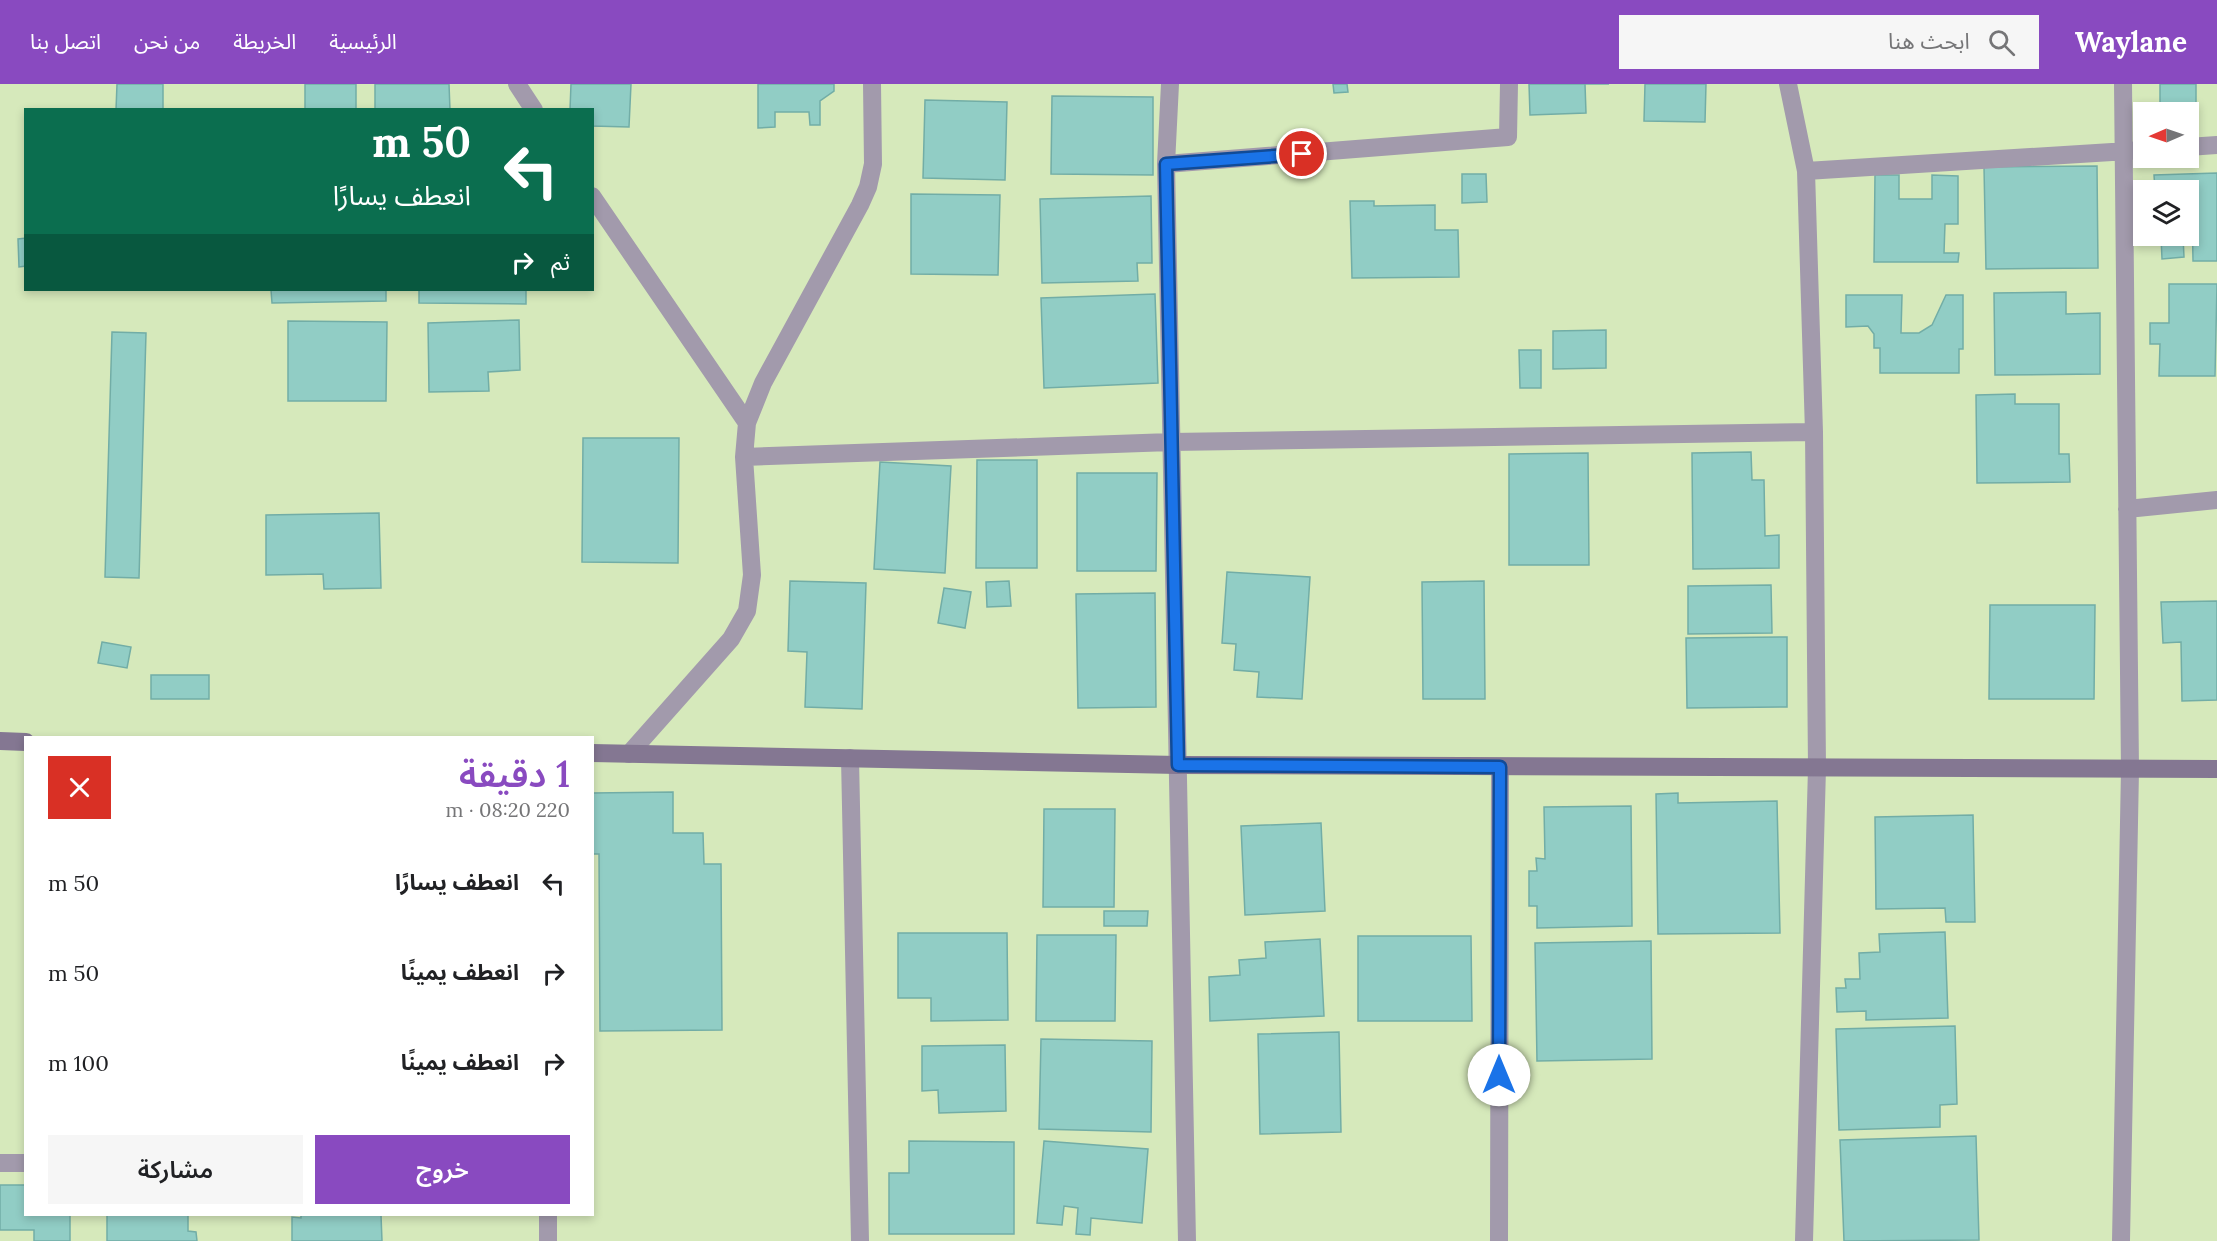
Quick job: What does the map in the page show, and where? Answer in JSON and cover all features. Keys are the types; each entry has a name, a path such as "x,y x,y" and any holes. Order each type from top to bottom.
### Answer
{"street":[{"path":"517,84 533,108"},
{"path":"629,754 731,639 747,611 752,575 744,457 747,423 763,383 860,206 868,187 873,164 872,84"},
{"path":"1170,84 1166,164 1187,1241"},
{"path":"1166,164 1508,137 1509,84"},
{"path":"1788,84 1806,171 1814,432 1817,768 1804,1241"},
{"path":"2121,1241 2130,770 2123,84"},
{"path":"2199,146 2217,145"},
{"path":"1806,171 2133,151"},
{"path":"594,199 747,423"},
{"path":"744,457 1171,442 1814,432"},
{"path":"2127,509 2217,500"},
{"path":"0,741 24,742"},
{"path":"594,753 1178,765 2217,769"},
{"path":"850,758 860,1241"},
{"path":"1499,1241 1500,767"},
{"path":"0,1163 24,1163"},
{"path":"548,1216 548,1241"}],"building":[{"path":"117,84 163,84 163,108 116,108"},
{"path":"305,84 356,84 356,108 305,108"},
{"path":"375,84 449,84 450,108 375,108"},
{"path":"571,84 631,84 629,127 594,126 594,108 570,108"},
{"path":"758,84 834,84 834,91 820,101 820,125 810,125 809,112 775,112 775,127 758,128"},
{"path":"1333,84 1347,84 1348,92 1334,93"},
{"path":"1529,84 1585,84 1586,113 1530,115"},
{"path":"1645,84 1706,84 1705,122 1644,121"},
{"path":"2160,84 2196,84 2196,102 2160,102"},
{"path":"1052,96 1153,97 1153,175 1051,174"},
{"path":"925,100 1007,102 1005,180 923,178"},
{"path":"2097,166 2098,268 1986,269 1984,167"},
{"path":"2217,173 2217,261 2193,261 2193,246 2199,246 2199,180 2154,180 2154,175"},
{"path":"1462,174 1486,174 1487,202 1462,203"},
{"path":"1875,175 1899,175 1899,199 1932,199 1932,175 1958,176 1958,224 1945,224 1944,253 1959,253 1958,262 1874,262"},
{"path":"911,194 1000,195 998,275 911,274"},
{"path":"1151,196 1152,263 1137,263 1138,281 1042,283 1040,199"},
{"path":"1350,201 1374,201 1374,206 1435,205 1435,230 1458,230 1459,277 1352,278"},
{"path":"24,238 24,266 19,267 18,239"},
{"path":"2161,246 2183,246 2184,257 2162,259"},
{"path":"2169,284 2217,284 2215,376 2159,376 2160,344 2150,344 2150,323 2169,323"},
{"path":"271,291 386,291 386,301 272,303"},
{"path":"419,291 526,291 526,304 419,303"},
{"path":"2066,292 2066,314 2100,313 2100,374 1995,375 1994,293"},
{"path":"1155,294 1158,383 1044,388 1041,298"},
{"path":"1846,295 1902,295 1901,333 1919,333 1932,325 1946,295 1963,295 1963,349 1959,349 1959,373 1880,373 1880,348 1874,348 1874,334 1868,326 1846,327"},
{"path":"519,320 520,370 488,372 489,391 429,392 428,323"},
{"path":"288,321 387,322 386,401 288,401"},
{"path":"1606,330 1606,368 1553,369 1553,331"},
{"path":"112,332 146,333 139,578 105,577"},
{"path":"1519,350 1541,350 1541,388 1520,388"},
{"path":"2015,394 2015,404 2059,404 2059,454 2069,454 2070,482 1977,483 1976,395"},
{"path":"583,438 679,438 678,563 582,562"},
{"path":"1751,452 1752,480 1764,480 1765,536 1779,535 1779,568 1693,569 1692,453"},
{"path":"1588,453 1589,565 1509,565 1509,454"},
{"path":"977,460 1037,460 1037,568 976,568"},
{"path":"880,462 951,466 945,573 874,569"},
{"path":"1077,473 1157,473 1156,571 1077,571"},
{"path":"379,513 381,588 324,589 323,574 266,575 266,515"},
{"path":"1227,572 1310,577 1302,699 1257,697 1259,672 1234,670 1236,644 1222,643"},
{"path":"790,581 866,583 862,709 805,707 807,652 788,651"},
{"path":"1009,581 1011,606 987,607 986,582"},
{"path":"1484,581 1485,699 1423,699 1422,582"},
{"path":"1771,585 1772,633 1688,634 1688,586"},
{"path":"944,588 971,592 965,628 938,623"},
{"path":"1155,593 1156,707 1078,708 1076,594"},
{"path":"2217,601 2217,700 2182,701 2181,642 2163,643 2161,602"},
{"path":"1990,605 2095,605 2094,699 1989,699"},
{"path":"1787,637 1787,707 1687,708 1686,638"},
{"path":"102,642 131,647 127,668 98,663"},
{"path":"151,675 209,675 209,699 151,699"},
{"path":"673,792 673,833 703,833 704,864 721,864 722,1030 600,1031 599,854 594,854 594,793"},
{"path":"1678,793 1678,803 1777,801 1780,933 1658,934 1656,794"},
{"path":"1631,806 1632,926 1537,928 1537,906 1529,906 1529,871 1537,871 1536,858 1545,859 1544,807"},
{"path":"1044,809 1115,809 1114,907 1043,907"},
{"path":"1973,815 1975,922 1946,922 1945,908 1876,909 1875,817"},
{"path":"1321,823 1325,911 1245,915 1241,826"},
{"path":"1104,911 1148,911 1147,926 1104,926"},
{"path":"1945,932 1948,1018 1866,1020 1866,1011 1837,1012 1836,988 1846,988 1845,979 1860,979 1859,953 1880,952 1879,934"},
{"path":"898,933 1007,933 1008,1020 931,1021 931,998 898,998"},
{"path":"1037,935 1116,935 1115,1021 1036,1021"},
{"path":"1358,936 1471,936 1472,1021 1358,1021"},
{"path":"1320,939 1324,1016 1210,1021 1209,977 1240,975 1239,960 1266,958 1265,942"},
{"path":"1651,941 1652,1059 1537,1061 1535,943"},
{"path":"1955,1026 1957,1104 1940,1105 1940,1127 1839,1130 1836,1029"},
{"path":"1339,1032 1341,1132 1260,1134 1258,1034"},
{"path":"1041,1039 1152,1041 1151,1132 1039,1129"},
{"path":"1005,1045 1006,1111 939,1113 938,1090 922,1091 922,1046"},
{"path":"1976,1136 1979,1240 1844,1241 1840,1140"},
{"path":"909,1141 1014,1142 1014,1234 889,1234 889,1173 909,1173"},
{"path":"1044,1141 1148,1149 1142,1223 1091,1218 1090,1235 1076,1234 1078,1208 1064,1206 1062,1225 1037,1223"},
{"path":"0,1185 24,1185 24,1216 70,1216 70,1241 34,1241 34,1230 0,1230"},
{"path":"107,1216 188,1216 188,1231 196,1232 197,1241 107,1241"},
{"path":"301,1216 381,1216 382,1241 292,1241 292,1217 301,1218"}],"route":[{"path":"1302,154 1166,164 1178,765 1500,767 1499,1075"}]}
